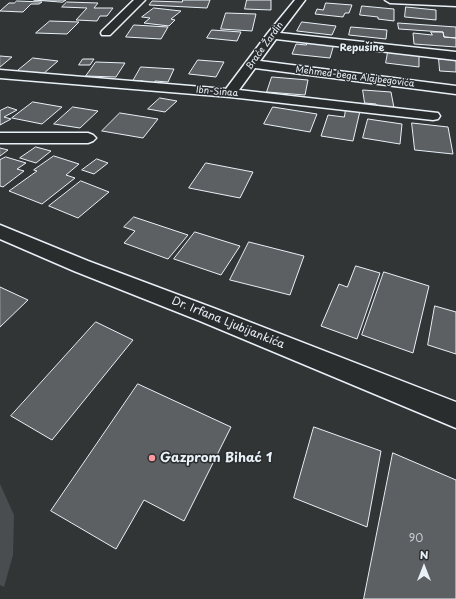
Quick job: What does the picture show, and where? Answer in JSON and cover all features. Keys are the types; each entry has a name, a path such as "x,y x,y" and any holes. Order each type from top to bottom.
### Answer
{"street":[{"path":"106,34 140,0"},
{"name":"Braće Žardin","path":"230,93 253,64 272,35 300,0"},
{"path":"390,0 456,3"},
{"path":"272,35 456,56"},
{"name":"Mehmed-bega Alajbegovića","path":"253,64 456,90"},
{"name":"Ibn-Sinaa","path":"0,74 230,93 434,116"},
{"path":"0,138 88,138"},
{"name":"Dr. Irfana Ljubijankića","path":"0,231 81,266 216,318 456,415"}],"shaded area":[{"path":"0,484 14,515 13,555 4,587 0,585"}],"building":[{"path":"34,0 66,0 63,2"},
{"path":"183,0 210,0 207,8 149,5 152,1 182,2"},
{"path":"247,0 271,0 271,10 245,9"},
{"path":"17,1 42,2 39,4 31,4 23,12 0,11 9,3 14,3"},
{"path":"67,2 98,3 94,8 113,8 107,16 100,16 97,21 76,20 87,8 62,7"},
{"path":"326,3 352,5 349,13 345,13 343,17 315,14 317,9 323,10"},
{"path":"362,6 394,9 394,21 360,15"},
{"path":"406,7 436,10 436,20 405,17"},
{"path":"154,8 181,11 171,19 175,20 169,26 144,23 150,18 142,17"},
{"path":"226,13 256,14 252,31 221,29"},
{"path":"50,21 79,22 67,34 36,33"},
{"path":"302,22 336,26 332,35 297,31"},
{"path":"398,23 456,27 456,38 444,37 443,32 399,29"},
{"path":"134,25 168,27 161,39 126,37"},
{"path":"351,27 387,30 386,39 349,35"},
{"path":"212,30 241,32 237,41 207,38"},
{"path":"431,32 443,32 444,37 456,38 456,47 414,44 413,33 432,35"},
{"path":"308,41 334,44 330,58 292,54 296,44 306,45"},
{"path":"388,52 419,55 419,67 386,63"},
{"path":"0,56 12,57 0,67"},
{"path":"33,58 58,61 43,74 16,72"},
{"path":"83,59 94,59 90,65 79,65"},
{"path":"439,59 456,60 456,72 440,71"},
{"path":"198,60 224,62 216,77 189,74"},
{"path":"96,62 125,63 116,77 86,76"},
{"path":"141,67 174,69 168,82 155,81 154,85 142,84 143,81 133,81"},
{"path":"272,77 308,80 305,95 267,92"},
{"path":"363,90 391,92 394,108 377,107 376,104 365,103"},
{"path":"160,98 177,101 165,112 148,109"},
{"path":"33,102 62,107 42,124 12,118"},
{"path":"8,107 17,110 4,117 11,119 0,125 0,111"},
{"path":"73,107 98,111 80,128 54,124"},
{"path":"273,107 317,114 310,132 264,124"},
{"path":"346,109 360,111 353,141 321,136 328,115 344,117"},
{"path":"120,113 158,119 143,138 102,131"},
{"path":"368,119 402,124 400,144 363,138"},
{"path":"412,123 448,127 453,154 415,150"},
{"path":"36,147 51,151 36,163 20,158"},
{"path":"0,148 8,150 0,156"},
{"path":"54,156 79,164 66,175 75,178 42,204 9,191 37,171 34,170"},
{"path":"6,157 26,163 17,169 24,171 3,187 0,186 0,160"},
{"path":"97,159 108,163 94,174 82,170"},
{"path":"206,163 253,172 240,198 189,188"},
{"path":"81,181 109,192 78,218 49,206"},
{"path":"134,217 188,235 168,259 124,243 135,231 124,227"},
{"path":"195,232 240,246 221,275 174,259"},
{"path":"249,242 304,256 290,295 230,280"},
{"path":"356,266 380,273 357,339 321,326 339,284 347,287"},
{"path":"384,272 429,286 413,353 362,335"},
{"path":"0,287 28,300 0,327"},
{"path":"435,306 456,312 456,354 428,345"},
{"path":"96,322 133,340 52,440 11,416"},
{"name":"Gazprom Bihać 1","path":"138,384 231,427 184,521 144,500 116,549 51,511"},
{"path":"314,427 381,451 367,527 294,498"},
{"path":"393,453 456,480 456,599 364,599"}],"place":[{"name":"Gazprom Bihać 1","path":"152,458"}],"district":[{"name":"Repušine","path":"362,48"}]}
